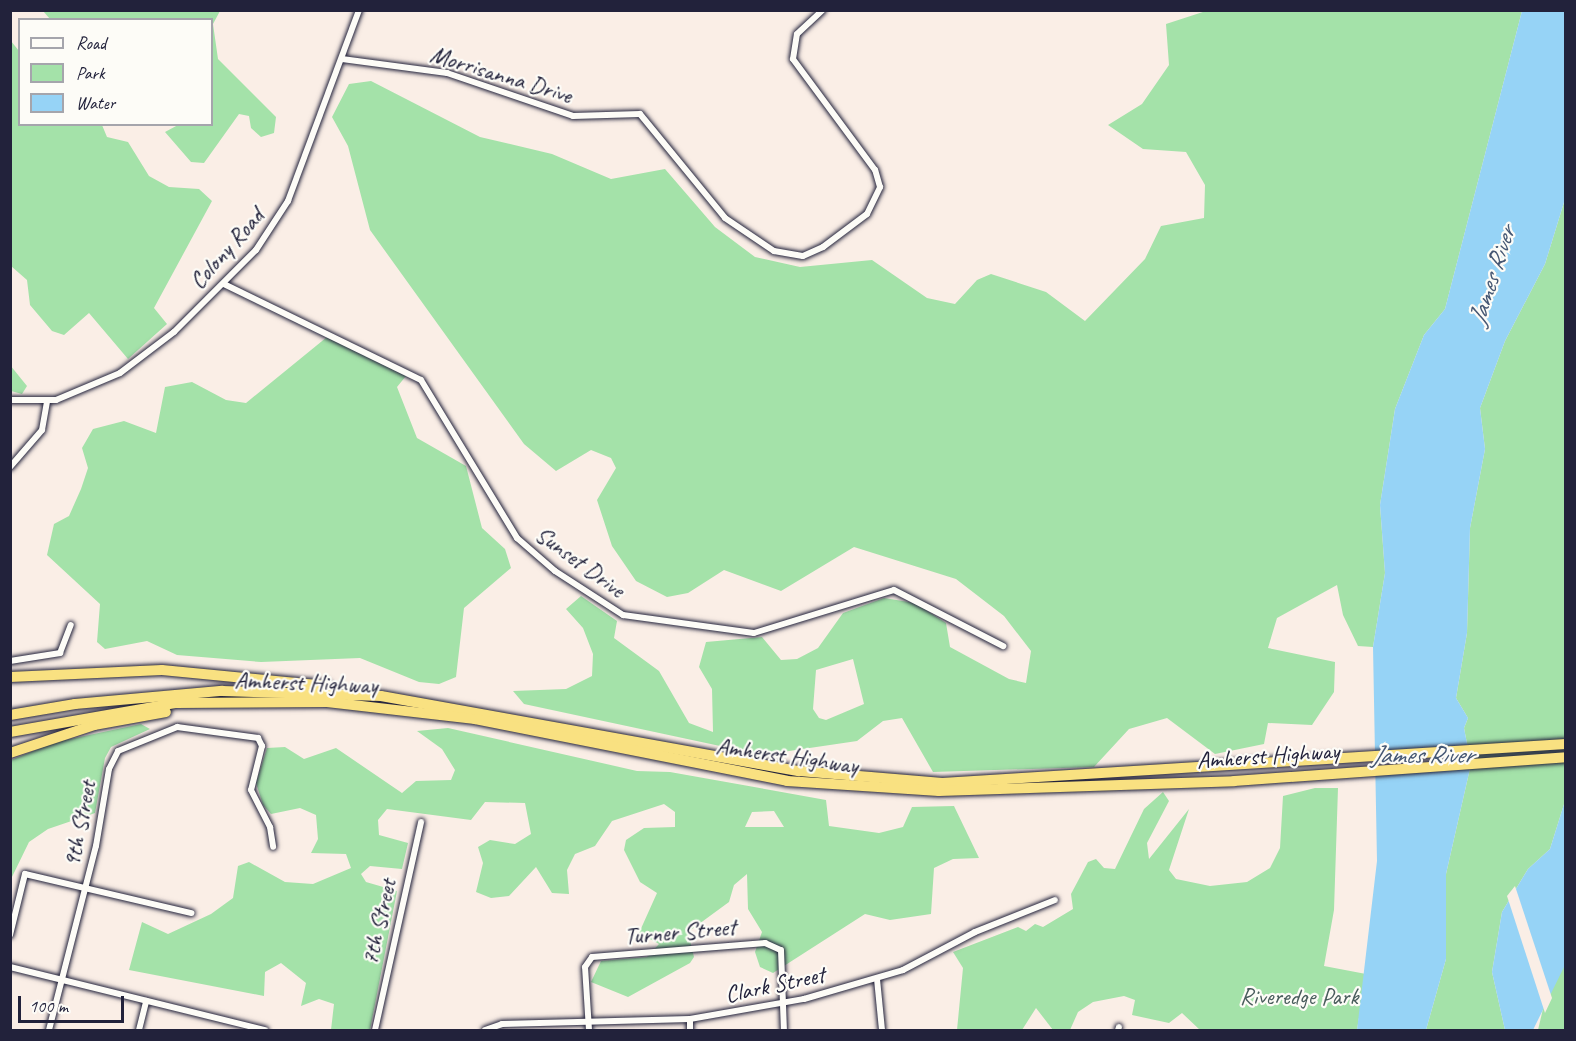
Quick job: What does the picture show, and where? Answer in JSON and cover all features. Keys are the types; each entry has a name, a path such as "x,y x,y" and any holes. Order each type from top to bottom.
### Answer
{"highway":[{"path":"10,677 162,670 286,680 381,696"},
{"name":"Amherst Highway","path":"10,715 75,704 222,691 381,696 716,758 881,780 989,783 1566,744"},
{"path":"10,753 125,719 273,701"},
{"name":"Amherst Highway","path":"10,732 176,704 273,701 429,712 830,786 985,791 1566,757"}],"street":[{"name":"Colony Road","path":"10,400 47,402 100,384 140,359 224,284 262,243 288,201 359,10"},
{"name":"Morrisanna Drive","path":"342,59 447,73 573,116 640,114 725,218 774,251 802,256 823,247 867,214 880,188 875,170 793,59 797,34 823,10"},
{"name":"Sunset Drive","path":"224,284 421,380 517,538 555,571 624,615 754,633 894,590 1003,646"},
{"path":"10,466 42,430 47,402"},
{"path":"10,661 60,653 71,625"},
{"name":"9th Street","path":"49,1030 86,888 109,769 118,752 177,727 241,736 262,743 251,790 270,827 273,847"},
{"name":"7th Street","path":"375,1030 421,822"},
{"path":"10,935 25,874 191,913"},
{"name":"Clark Street","path":"485,1030 502,1024 690,1019 784,1003 877,979 1055,900"},
{"name":"Turner Street","path":"588,1021 589,959 644,952 774,944 781,950 784,1003"},
{"path":"10,967 61,982 265,1030"},
{"path":"877,979 882,1030"},
{"path":"139,1030 146,1001"},
{"path":"784,1003 784,1030"},
{"path":"690,1019 690,1030"},
{"path":"588,1021 589,1030"}],"green space":[{"path":"1209,10 1522,11 1445,309 1424,335 1395,409 1380,505 1385,573 1373,647 1358,646 1343,615 1337,585 1277,618 1268,648 1335,662 1334,692 1312,725 1268,723 1264,744 1215,754 1167,718 1129,729 1094,767 933,772 902,718 883,721 857,741 762,755 524,704 513,691 566,689 592,676 593,654 583,628 566,609 581,596 617,621 614,638 659,671 689,723 713,732 712,689 699,667 706,642 762,637 781,660 797,659 818,648 843,613 884,598 915,603 946,623 950,647 1009,679 1026,683 1031,651 1004,616 956,579 854,547 781,591 724,570 688,593 667,597 636,581 612,546 597,500 616,468 611,458 591,450 556,471 524,444 370,230 348,146 332,117 349,84 371,81 480,137 552,154 611,179 665,169 715,227 755,257 800,267 872,260 927,298 955,304 977,280 991,274 1046,292 1085,321 1145,259 1161,226 1204,218 1205,185 1186,152 1143,149 1108,125 1142,104 1169,65 1166,24","holes":["853,659 864,704 826,720 819,718 813,709 816,670"]},
{"path":"43,11 220,11 213,24 213,18 49,18"},
{"path":"213,24 218,59 276,117 274,133 261,137 251,128 249,116 239,114 204,163 191,162 165,132 176,126 213,126"},
{"path":"11,41 18,50 18,126 102,126 107,137 128,142 149,176 169,187 199,189 212,201 154,308 167,324 128,359 89,313 64,335 52,331 30,305 27,280 11,266"},
{"path":"1565,199 1565,801 1550,849 1528,869 1502,912 1492,972 1505,1030 1426,1030 1446,959 1446,874 1471,764 1464,728 1468,718 1456,698 1467,633 1470,528 1485,449 1480,408 1505,341 1545,264"},
{"path":"327,337 406,376 397,387 417,438 466,466 482,528 505,549 511,568 464,608 456,677 439,684 419,682 360,658 261,662 177,655 147,641 105,649 97,642 100,604 47,555 54,524 69,516 81,489 88,468 82,448 93,429 124,421 156,433 165,387 192,382 226,400 246,403"},
{"path":"10,365 27,386 22,394 11,391"},
{"path":"141,724 150,729 111,747 105,758 95,813 48,829 29,842 11,879 11,760 56,742"},
{"path":"448,728 637,771 670,772 826,800 829,826 879,833 903,827 912,807 954,806 979,858 953,859 934,868 931,914 890,920 865,914 773,973 760,967 755,952 762,932 748,909 747,874 734,885 729,902 688,932 694,957 690,963 628,997 591,982 601,961 647,957 659,944 639,933 657,893 640,882 624,850 626,840 644,828 675,827 675,812 664,804 612,821 595,846 575,854 567,870 569,894 552,893 536,867 509,896 491,898 476,892 483,863 478,847 490,840 515,844 531,834 525,803 485,802 471,820 387,809 378,820 379,835 408,843 402,869 370,866 361,874 366,882 397,891 370,1030 331,1030 334,1004 319,999 301,1006 306,983 281,963 265,972 264,996 129,970 142,922 168,934 211,914 233,898 238,866 249,862 285,882 313,884 351,868 346,854 311,853 318,839 316,815 300,808 271,814 263,805 256,783 267,748 285,747 304,759 336,748 402,793 416,781 451,780 455,770 442,749 417,731","holes":["774,811 784,827 745,827 752,812"]},
{"name":"Riveredge Park","path":"1315,788 1338,788 1334,910 1324,966 1366,974 1357,1030 1200,1030 1182,1013 1169,1023 1132,1015 1135,1000 1124,996 1093,1002 1078,1012 1070,1030 1053,1030 1036,1008 1022,1030 957,1030 963,968 953,952 1018,927 1026,931 1035,924 1043,927 1073,909 1071,894 1088,862 1096,859 1104,868 1115,869 1144,809 1163,792 1169,801 1147,843 1149,859 1189,809 1169,870 1176,879 1210,886 1247,882 1270,868 1280,848 1283,796"},
{"path":"1565,938 1565,1030 1538,1030 1554,962"}],"water":[{"name":"James River","path":"1522,11 1565,11 1565,199 1545,264 1505,341 1480,408 1485,449 1470,528 1467,633 1456,698 1468,718 1464,728 1471,764 1446,874 1446,959 1426,1030 1357,1030 1377,861 1373,647 1385,573 1380,505 1395,409 1424,335 1445,309"},
{"path":"1565,801 1565,965 1533,1030 1505,1030 1492,972 1502,912 1528,869 1550,849"}],"pier":[{"path":"1473,748 1474,764 1372,775 1372,755"},
{"path":"1515,886 1552,998 1545,1013 1507,896"}]}
